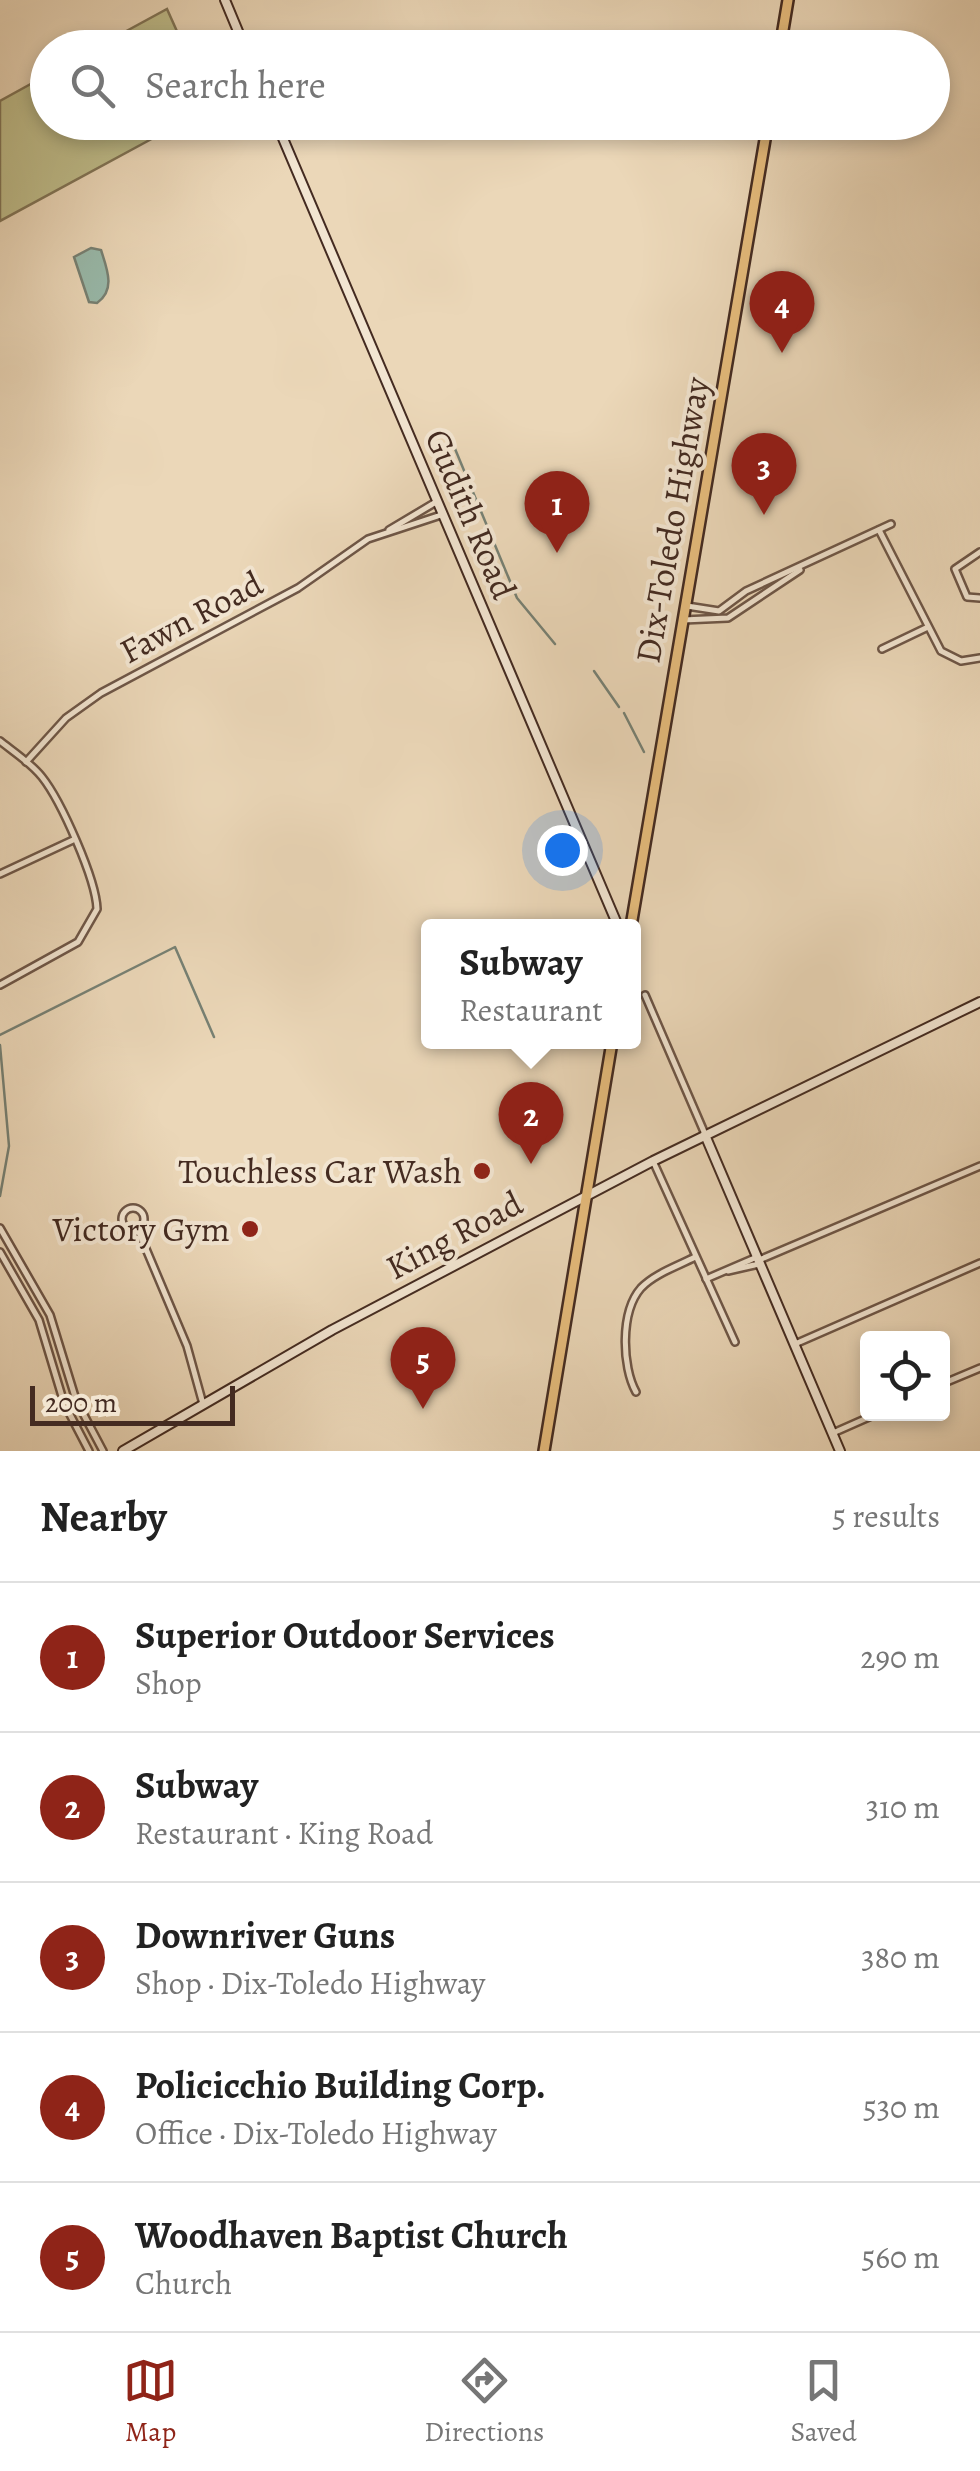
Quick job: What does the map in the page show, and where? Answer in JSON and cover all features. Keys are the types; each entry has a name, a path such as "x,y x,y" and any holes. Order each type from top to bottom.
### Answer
{"main road":[{"path":"783,30 788,0"},
{"name":"Dix-Toledo Highway","path":"632,919 765,140"},
{"path":"544,1451 611,1049"}],"street":[{"path":"225,0 237,30"},
{"name":"Gudith Road","path":"284,140 615,919"},
{"name":"Fawn Road","path":"26,762 66,718 100,693 298,588 356,546 436,502"},
{"name":"Fawn Road","path":"389,530 441,515"},
{"path":"686,605 719,611 768,580 892,524"},
{"path":"879,530 928,628 948,656 961,662 980,658"},
{"path":"980,552 954,568 967,597 980,598"},
{"path":"683,620 714,622 728,618 748,601 815,561"},
{"path":"768,580 772,588"},
{"path":"743,594 748,601"},
{"path":"882,649 928,628"},
{"path":"0,741 50,788 95,894 97,909 78,942 0,985"},
{"path":"0,874 73,840"},
{"path":"645,994 840,1451"},
{"name":"King Road","path":"122,1451 586,1196 980,1002"},
{"path":"653,1161 735,1342"},
{"path":"706,1279 980,1166"},
{"path":"138,1230 126,1228 122,1222 129,1209 144,1215 138,1230 187,1346 203,1404"},
{"path":"0,1228 32,1283 58,1340 76,1400 103,1451"},
{"path":"0,1252 22,1289 46,1343 64,1404 89,1451"},
{"path":"636,1392 624,1363 636,1296 650,1280 695,1257"},
{"path":"794,1344 980,1262"},
{"path":"22,1289 32,1283"},
{"path":"46,1343 58,1340"},
{"path":"950,1381 980,1368"},
{"path":"64,1404 76,1400"},
{"path":"832,1433 860,1421"}],"shaded area":[{"path":"167,9 176,30 128,30"},
{"path":"30,84 30,140 150,140 0,221 0,101"},
{"path":"91,248 101,250 108,279 106,292 97,303 89,302 74,257"}],"waterway":[{"path":"453,444 517,598 555,644"},
{"path":"594,671 619,707"},
{"path":"624,713 644,752"},
{"path":"0,1035 175,947 214,1037"},
{"path":"0,1045 9,1146 0,1196"}],"place":[{"name":"Policicchio Building Corp.","path":"782,353"},
{"name":"Downriver Guns","path":"764,515"},
{"name":"Superior Outdoor Services","path":"557,553"},
{"name":"Subway","path":"531,1164"},
{"name":"Touchless Car Wash","path":"482,1171"},
{"name":"Victory Gym","path":"250,1229"},
{"name":"Woodhaven Baptist Church","path":"423,1409"}]}
